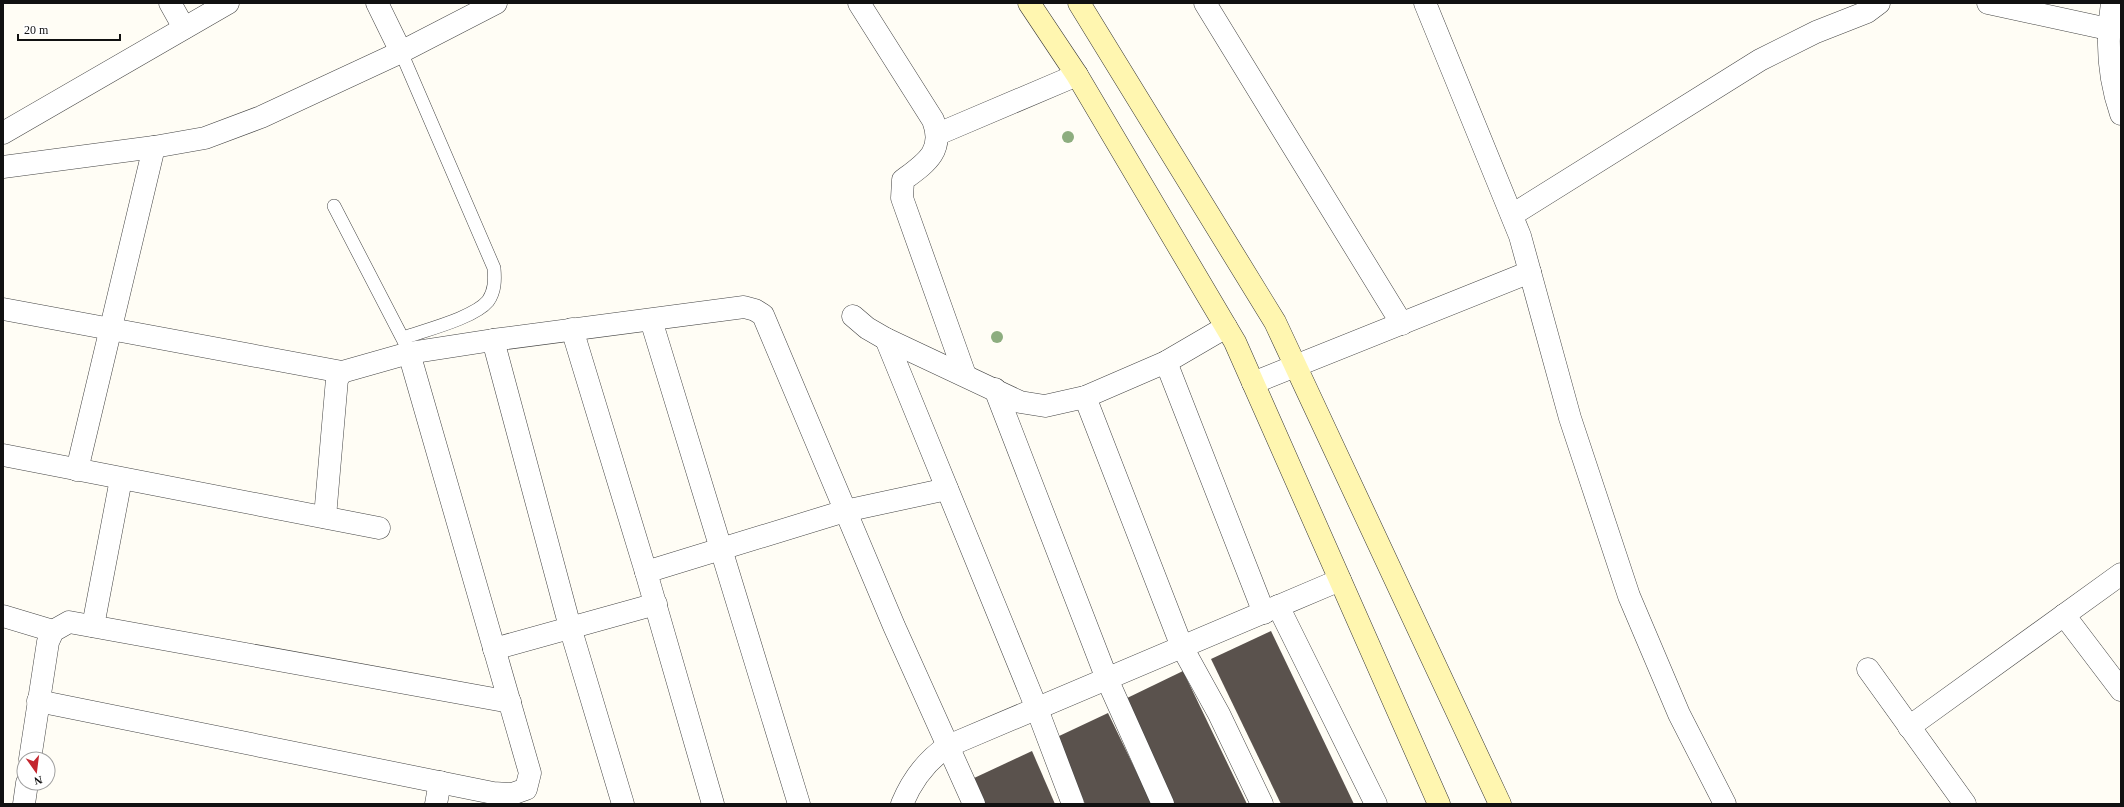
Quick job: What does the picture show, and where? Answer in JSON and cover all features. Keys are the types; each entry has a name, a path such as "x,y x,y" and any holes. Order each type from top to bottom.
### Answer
{"main road":[{"path":"1029,3 1077,75 1226,327 1253,383 1439,804"},
{"path":"1079,3 1274,322 1296,366 1500,804"}],"street":[{"path":"170,3 184,28"},
{"path":"3,133 228,3"},
{"path":"377,3 401,52"},
{"path":"3,167 154,147 205,138 254,119 401,52 496,3"},
{"path":"859,3 933,120 938,134 936,150 916,171 903,180 902,198 965,375"},
{"path":"1205,3 1402,324"},
{"path":"1425,3 1520,236 1570,418 1629,596 1679,714 1725,804"},
{"path":"1512,215 1760,60 1816,32 1867,12 1879,3"},
{"path":"1988,3 2108,29"},
{"path":"2112,3 2108,29 2113,88 2121,114"},
{"path":"938,134 1077,75"},
{"path":"77,470 154,147"},
{"path":"1253,383 1530,272"},
{"path":"3,309 342,372 406,345 493,340 744,307 755,310 763,315 894,626 974,804"},
{"path":"853,316 867,328 886,339 1020,402 1045,406 1085,397 1166,362 1226,327"},
{"path":"651,320 799,804"},
{"path":"572,329 656,604 713,804"},
{"path":"886,339 1037,709 1073,804"},
{"path":"493,340 570,628 623,804"},
{"path":"38,701 493,792 512,794 526,789 530,773 406,345"},
{"path":"1166,362 1271,609 1376,804"},
{"path":"326,517 337,380 342,372"},
{"path":"995,389 1107,679 1163,804"},
{"path":"1085,397 1182,647 1219,714 1262,804"},
{"path":"3,455 379,528"},
{"path":"93,626 121,479"},
{"path":"646,572 845,511 947,489"},
{"path":"1909,727 2121,574"},
{"path":"902,804 907,793 928,761 948,746 1340,580"},
{"path":"494,649 656,604"},
{"path":"2064,615 2121,690"},
{"path":"3,616 52,631"},
{"path":"31,751 48,642 52,631 69,622 510,702"},
{"path":"1868,669 1965,804"},
{"path":"436,804 440,782"},
{"path":"24,804 26,791"}],"lane":[{"path":"334,206 406,345 476,312 488,300 495,286 494,268 401,52"}],"building":[{"path":"1271,631 1354,804 1281,804 1211,659"},
{"path":"1183,671 1247,804 1173,804 1123,700"},
{"path":"1108,713 1152,804 1085,804 1057,737"},
{"path":"1032,751 1055,804 984,804 972,779"}]}
